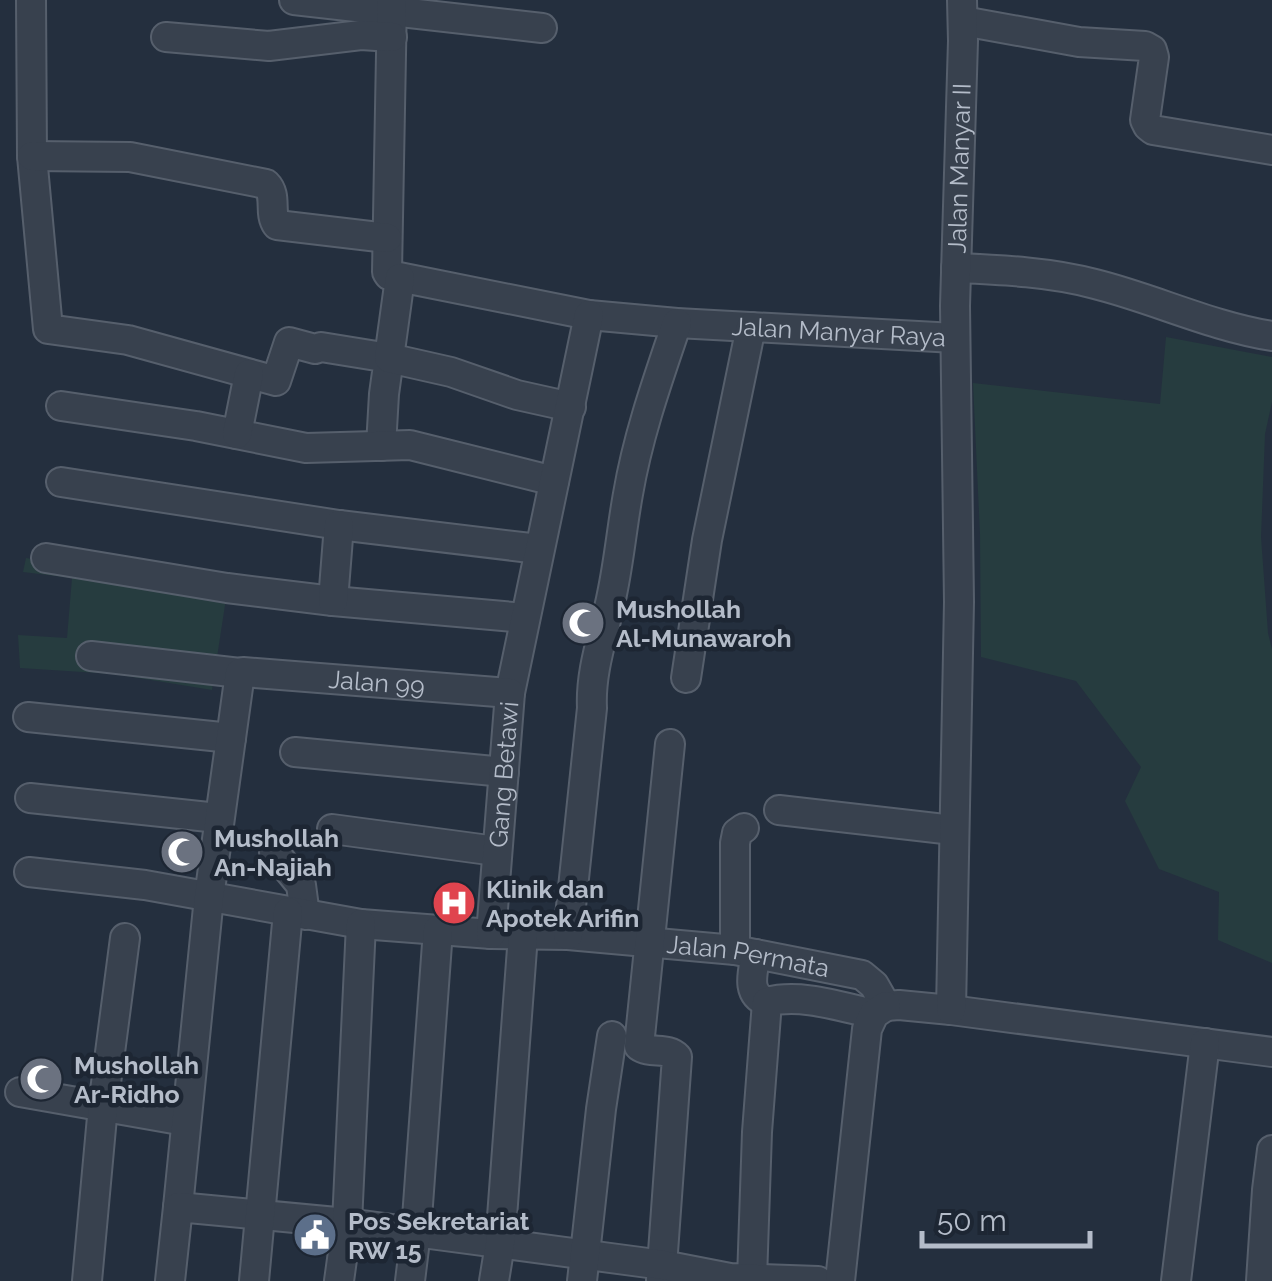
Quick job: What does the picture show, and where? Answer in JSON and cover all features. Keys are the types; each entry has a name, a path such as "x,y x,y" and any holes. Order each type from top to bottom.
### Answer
{"street":[{"path":"31,0 32,156 48,329 128,340 276,381 288,342 451,372 517,395 572,407"},
{"path":"294,0 392,17 542,28"},
{"path":"962,10 1078,42 1145,46 1154,57 1145,120 1148,126 1272,150"},
{"name":"Jalan Manyar II","path":"955,338 962,10"},
{"path":"166,36 269,46 360,36 392,17"},
{"path":"382,446 384,394 400,278 386,272 392,17"},
{"path":"32,156 130,157 266,184 273,195 272,216 277,225 387,238"},
{"path":"956,268 1094,284 1238,331 1272,336"},
{"name":"Jalan Manyar Raya","path":"400,278 589,315 955,338 959,602 952,1010"},
{"name":"Gang Betawi","path":"490,934 510,694 589,315"},
{"path":"568,935 596,662 647,409 677,322"},
{"path":"686,678 707,540 751,326"},
{"path":"237,434 249,374"},
{"path":"61,406 306,448 410,445 554,480"},
{"path":"61,482 540,550"},
{"path":"334,600 339,524"},
{"path":"46,558 167,580 525,618"},
{"name":"Jalan 99","path":"91,656 510,694"},
{"path":"170,1281 218,818 242,672"},
{"path":"28,717 232,738"},
{"path":"662,1273 677,1057 639,1046 670,744"},
{"path":"295,752 504,772"},
{"path":"30,798 218,818"},
{"path":"779,810 953,830"},
{"path":"744,828 737,833 734,844 746,952 754,994 760,1000 810,1000 880,1010 899,1005 952,1010 1272,1052"},
{"path":"332,829 496,850"},
{"path":"254,1281 301,885 274,852"},
{"name":"Jalan Permata","path":"29,872 145,884 361,924 490,934 568,935 746,952 862,975 874,985 880,1010"},
{"path":"339,1281 347,1223 361,924"},
{"path":"410,1281 438,930"},
{"path":"494,1281 523,935"},
{"path":"86,1281 124,938"},
{"path":"737,1279 758,1132 767,1002"},
{"path":"840,1281 866,1029 880,1010"},
{"path":"584,1269 600,1110 612,1036"},
{"path":"1176,1281 1205,1043"},
{"path":"20,1092 186,1120"},
{"path":"1261,1281 1272,1150"},
{"path":"178,1207 347,1223 500,1244 584,1269 818,1281"}],"green space":[{"path":"1166,337 1272,357 1261,537 1272,649 1272,963 1218,940 1219,892 1159,869 1125,801 1141,767 1076,681 981,657 973,383 1160,404"},
{"path":"26,558 227,592 212,690 114,674 20,668 18,635 67,638 72,578 23,572"}],"place":[{"name":"Mushollah Al-Munawaroh","path":"583,623"},
{"name":"Mushollah An-Najiah","path":"182,852"},
{"name":"Klinik dan Apotek Arifin","path":"454,903"},
{"name":"Mushollah Ar-Ridho","path":"41,1079"},
{"name":"Pos Sekretariat RW 15","path":"315,1235"}]}
